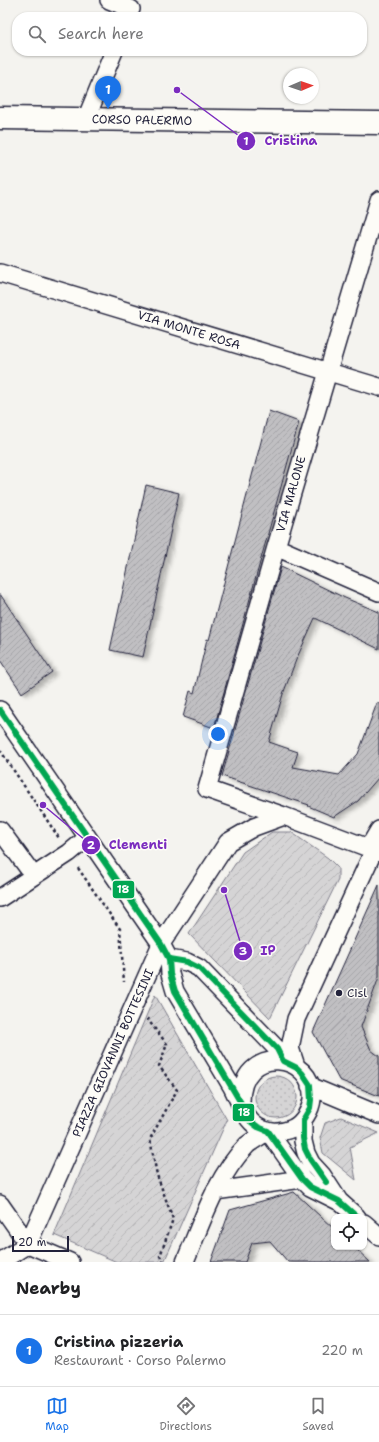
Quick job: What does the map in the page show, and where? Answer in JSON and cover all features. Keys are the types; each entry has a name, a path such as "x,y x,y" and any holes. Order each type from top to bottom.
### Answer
{"main road":[{"name":"CORSO PALERMO","path":"0,118 379,122"}],"street":[{"path":"109,0 132,9"},
{"path":"86,119 112,56"},
{"name":"VIA MALONE","path":"284,816 208,789 276,547 379,200"},
{"name":"VIA MONTE ROSA","path":"0,273 379,387"},
{"path":"276,547 379,592"},
{"path":"0,710 165,952 199,968 276,1048 289,1064 305,1075 310,1086 312,1098 309,1110 302,1120 287,1131 268,1131 248,1144 235,1160 215,1191 185,1262"},
{"path":"284,816 374,850"},
{"name":"PIAZZA GIOVANNI BOTTESINI","path":"28,1244 165,952 228,842 254,827 284,816"},
{"path":"0,830 34,876"},
{"path":"289,1064 290,1048 296,1019 374,850 379,830"},
{"path":"0,898 69,853 87,838"},
{"name":"PIAZZA GIOVANNI BOTTESINI","path":"165,952 175,991 241,1103 244,1113 250,1121 258,1127 268,1131"},
{"path":"241,1103 241,1091 244,1080 251,1071 260,1064 272,1061 289,1064"},
{"path":"310,1086 379,1115"},
{"path":"302,1120 303,1141 306,1153 311,1163 322,1175 339,1201 354,1214"},
{"path":"268,1131 302,1179 310,1187 339,1201"},
{"path":"215,1191 302,1179"},
{"path":"0,1204 28,1244 70,1262"},
{"path":"367,1226 379,1236"},
{"path":"0,1262 28,1244"}],"path":[{"path":"151,1014 148,1020 167,1044 159,1066 177,1090 150,1139 157,1175 173,1219 160,1256 164,1262"}],"shaded area":[{"path":"272,832 291,832 328,858 338,868 338,880 270,1018 189,934 243,852"},
{"path":"155,995 227,1120 164,1262 117,1262 54,1235"},
{"path":"272,1076 280,1076 288,1079 294,1085 297,1097 294,1109 288,1115 280,1118 272,1118 264,1115 258,1109 255,1101 255,1093 258,1085 264,1079"},
{"path":"341,1117 379,1133 350,1147 356,1180 323,1153 320,1138 325,1123"}],"building":[{"path":"269,411 299,422 214,728 183,717 190,691 194,693 207,639 209,640"},
{"path":"146,485 179,493 143,657 110,650"},
{"path":"281,567 345,598 379,612 379,649 315,618 296,660 283,694 269,742 298,752 293,767 339,775 358,754 377,703 379,703 379,777 358,801 334,817 308,806 309,805 222,776"},
{"path":"0,594 52,672 22,693 0,660"},
{"path":"379,885 379,977 361,1027 371,1050 379,1056 379,1096 339,1080 313,1032"},
{"path":"294,1192 331,1226 331,1250 357,1250 370,1262 288,1262 270,1241 252,1243 245,1262 211,1262 230,1210"}],"transit line":[{"name":"18","path":"0,710 161,944 169,959 170,974 175,991 241,1103 244,1113 250,1121 258,1127 268,1131 302,1179 310,1187 339,1201 354,1214"},
{"name":"18","path":"169,959 187,962 199,968 277,1049 283,1061 297,1068 302,1073 310,1085 311,1100 310,1108 303,1120 303,1138 305,1149 326,1182"}],"place":[{"name":"Cristina","path":"177,90"},
{"name":"Cristina pizzeria","path":"108,109"},
{"name":"Clementi","path":"43,805"},
{"name":"IP","path":"224,890"},
{"name":"Cisl","path":"339,993"}]}
